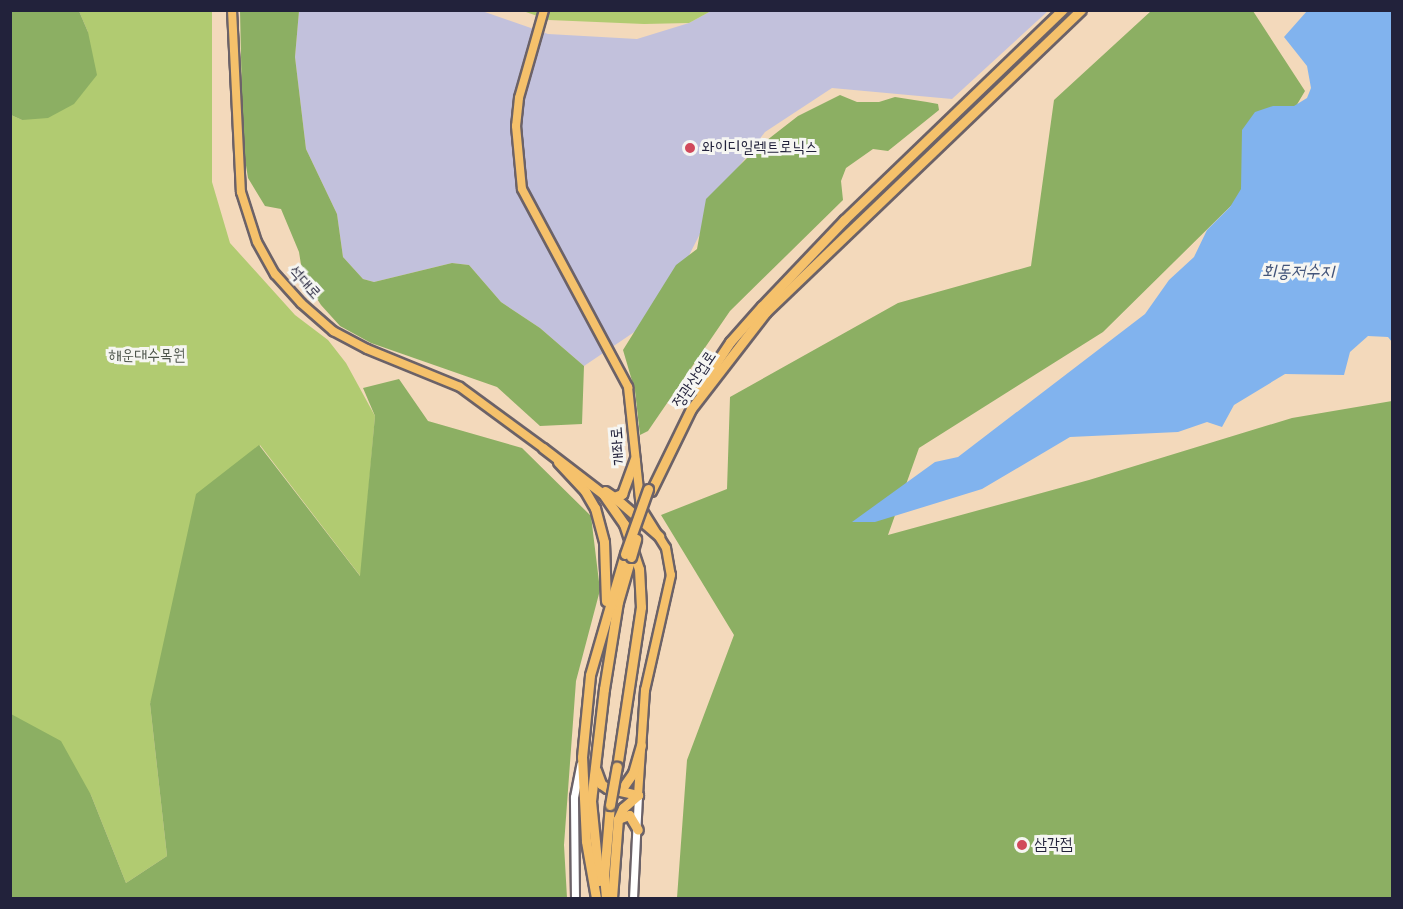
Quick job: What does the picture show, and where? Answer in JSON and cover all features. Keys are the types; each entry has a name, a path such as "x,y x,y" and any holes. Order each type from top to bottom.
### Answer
{"highway":[{"name":"정관산업로","path":"650,490 682,417 726,348 844,220 1062,10"},
{"name":"정관산업로","path":"650,490 691,409 736,347 766,312 1081,10"},
{"path":"543,448 614,497 659,536"},
{"path":"543,448 585,491 595,508 604,542 605,615"},
{"path":"614,497 626,489 635,459"},
{"path":"596,485 624,524 641,587 610,805 604,898"},
{"path":"596,898 586,841 582,757 590,675 605,615 650,490"},
{"path":"604,898 591,801 618,602 628,555"},
{"path":"621,790 633,773 641,746"},
{"path":"595,765 601,784 638,795"},
{"path":"612,898 618,819 623,808 638,795"},
{"path":"618,819 629,815 638,830"}],"main road":[{"name":"석대로","path":"232,10 241,192 257,242 275,274 301,303 341,336 460,387 543,448"},
{"name":"개좌로","path":"543,14 519,98 516,126 522,189 628,387 641,508 666,548 671,575 645,690 638,795"}],"street":[{"path":"575,898 574,797 582,757"},
{"name":"개좌로","path":"633,898 638,795"}],"shaded area":[{"path":"299,11 482,11 548,34 637,39 689,23 711,11 1048,11 952,99 832,88 765,132 725,185 658,316 584,366 540,328 501,302 469,265 452,263 374,282 363,279 343,257 337,214 306,149 295,57"}],"green space":[{"path":"11,10 79,11 88,32 97,75 74,104 48,118 22,120 11,115"},
{"name":"해운대수목원","path":"79,11 212,11 212,182 230,243 295,315 328,340 346,363 375,416 361,577 260,445 150,704 167,856 126,883 91,795 11,714 11,115 22,120 88,32"},
{"path":"240,11 299,11 295,57 306,149 337,214 343,257 363,279 374,282 452,263 469,265 501,302 540,328 584,366 582,424 540,426 497,387 371,343 340,326 321,305 303,277 299,252 281,209 265,206 248,178 243,147"},
{"path":"523,11 711,11 689,23 644,24 549,20"},
{"path":"1151,11 1253,11 1305,91 1245,192 1103,332 919,448 888,535 1089,480 1292,418 1392,401 1392,898 677,898 687,760 734,635 661,515 727,489 730,397 898,303 1031,266 1054,100"},
{"path":"840,95 857,102 879,102 895,97 938,104 939,110 888,151 873,149 846,168 841,181 843,200 730,311 648,431 640,435 635,391 623,350 676,265 697,249 706,199 758,147 798,116"},
{"path":"399,379 428,421 522,448 591,516 600,590 576,681 564,845 567,898 11,898 11,714 61,741 91,795 126,883 167,856 150,704 196,494 259,445 360,576 375,416 363,388"}],"water":[{"name":"회동저수지","path":"1307,11 1392,11 1392,342 1388,337 1368,336 1350,352 1344,375 1285,374 1234,405 1222,427 1207,422 1178,432 1070,437 982,489 875,522 852,522 935,462 958,457 1145,314 1169,280 1194,257 1207,230 1230,207 1241,189 1242,130 1255,112 1273,106 1294,106 1307,98 1311,88 1307,66 1284,37"}],"place":[{"name":"와이디일렉트로닉스","path":"690,148"},
{"name":"삼각점","path":"1022,845"}]}
